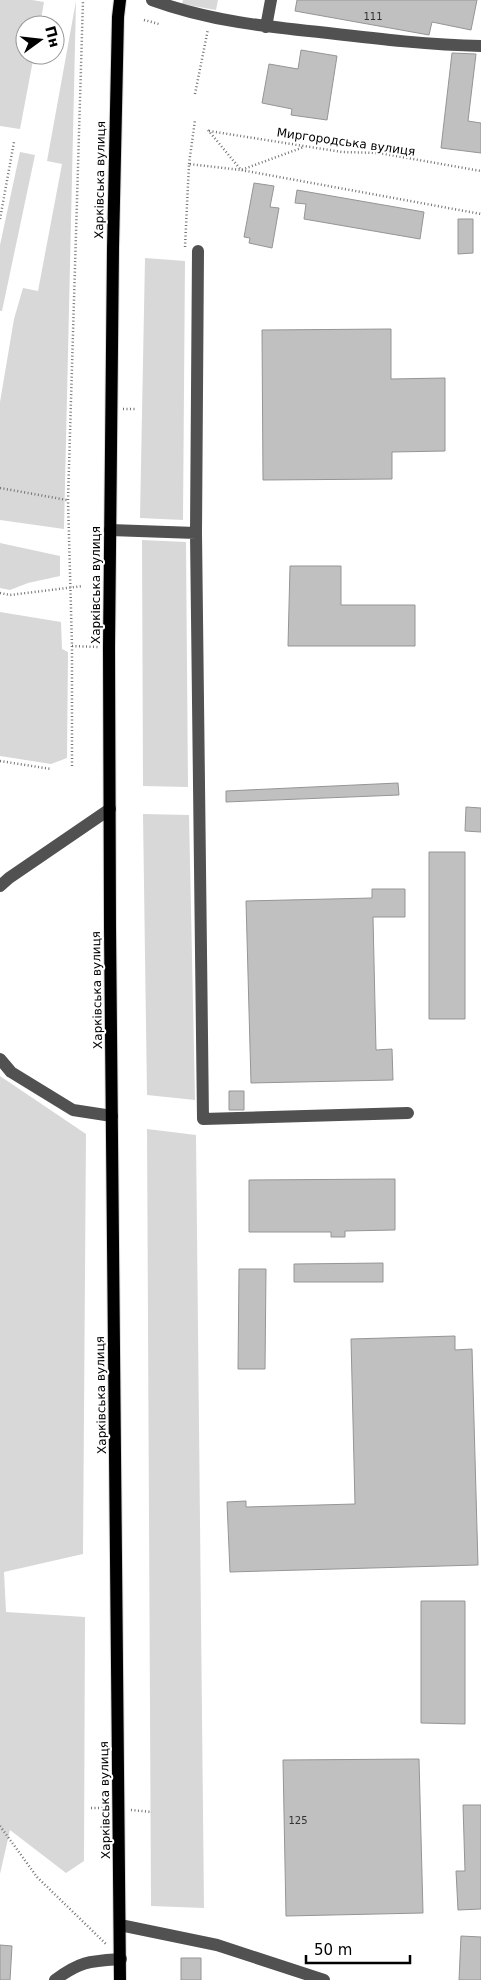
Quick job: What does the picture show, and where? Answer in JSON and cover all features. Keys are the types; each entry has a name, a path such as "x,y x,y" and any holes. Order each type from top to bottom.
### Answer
{"main road":[{"name":"Харківська вулиця","path":"120,0 112,248 109,648 120,1980"}],"street":[{"path":"152,0 210,18 266,27 434,45 481,46"},
{"path":"266,27 271,0"},
{"path":"198,251 196,533 203,1119 408,1113"},
{"path":"110,530 196,533"},
{"path":"0,886 110,809"},
{"path":"0,1058 11,1072 73,1110 112,1116"},
{"path":"120,1925 217,1945 324,1980"},
{"path":"55,1980 66,1971 88,1961 121,1959"}],"path":[{"path":"72,766 72,646 68,500 83,0"},
{"path":"194,94 210,18"},
{"path":"144,20 159,24"},
{"path":"184,251 189,164 195,120"},
{"name":"Миргородська вулиця","path":"242,170 208,130 342,152 379,153 481,171"},
{"path":"0,219 14,142"},
{"path":"242,170 306,146"},
{"path":"189,164 242,170 481,214"},
{"path":"0,488 68,500"},
{"path":"0,593 10,595 83,586"},
{"path":"72,646 109,648"},
{"path":"0,761 51,769"},
{"path":"0,1826 38,1877 121,1959"}],"shaded area":[{"path":"0,0 44,2 42,15 15,15 15,65 32,65 20,129 0,126"},
{"path":"183,0 218,0 216,10 182,4"},
{"path":"76,1 64,529 0,520 0,402 14,319 23,288 38,291 62,164 47,161"},
{"path":"20,152 35,155 2,311 0,311 0,245"},
{"path":"145,258 185,261 183,520 140,518"},
{"path":"142,540 186,542 188,787 143,786"},
{"path":"0,543 60,556 60,576 28,583 10,590 0,588"},
{"path":"0,612 61,622 62,649 68,652 67,758 51,764 0,756"},
{"path":"143,814 189,815 195,1100 147,1095"},
{"path":"0,1076 86,1134 83,1554 4,1572 6,1612 85,1617 84,1861 66,1873 10,1830 0,1874"},
{"path":"147,1129 196,1135 204,1908 151,1906"}],"building":[{"path":"297,0 477,0 471,30 432,22 429,35 295,11"},
{"path":"301,50 337,56 327,120 291,115 292,109 262,103 269,64 298,69"},
{"path":"452,53 476,54 468,121 481,123 481,153 441,148"},
{"path":"254,183 274,186 270,207 279,208 272,248 249,243 250,238 244,237"},
{"path":"297,190 424,212 420,239 304,219 306,204 295,203"},
{"path":"458,219 473,219 473,253 458,254"},
{"path":"391,329 391,379 445,378 445,451 392,452 392,479 263,480 262,330"},
{"path":"290,566 341,566 341,605 415,605 415,646 288,646"},
{"path":"398,783 399,795 226,802 226,791"},
{"path":"466,807 481,808 481,832 465,831"},
{"path":"429,852 465,852 465,1019 429,1019"},
{"path":"372,889 405,889 405,917 373,917 376,1050 392,1049 393,1080 251,1083 246,901 372,898"},
{"path":"229,1091 244,1091 244,1110 229,1110"},
{"path":"395,1179 395,1230 345,1231 345,1237 331,1237 331,1232 249,1232 249,1180"},
{"path":"383,1263 383,1282 294,1282 294,1264"},
{"path":"239,1269 266,1269 265,1369 238,1369"},
{"path":"455,1336 455,1350 472,1349 478,1565 230,1572 227,1502 246,1501 246,1507 355,1504 351,1339"},
{"path":"421,1601 465,1601 465,1724 421,1723"},
{"path":"419,1759 423,1913 286,1916 283,1760"},
{"path":"463,1805 481,1805 481,1909 458,1910 456,1871 465,1871"},
{"path":"461,1936 481,1937 481,1980 459,1980"},
{"path":"0,1945 12,1946 10,1980 0,1980"},
{"path":"181,1958 201,1958 201,1980 181,1980"}]}
